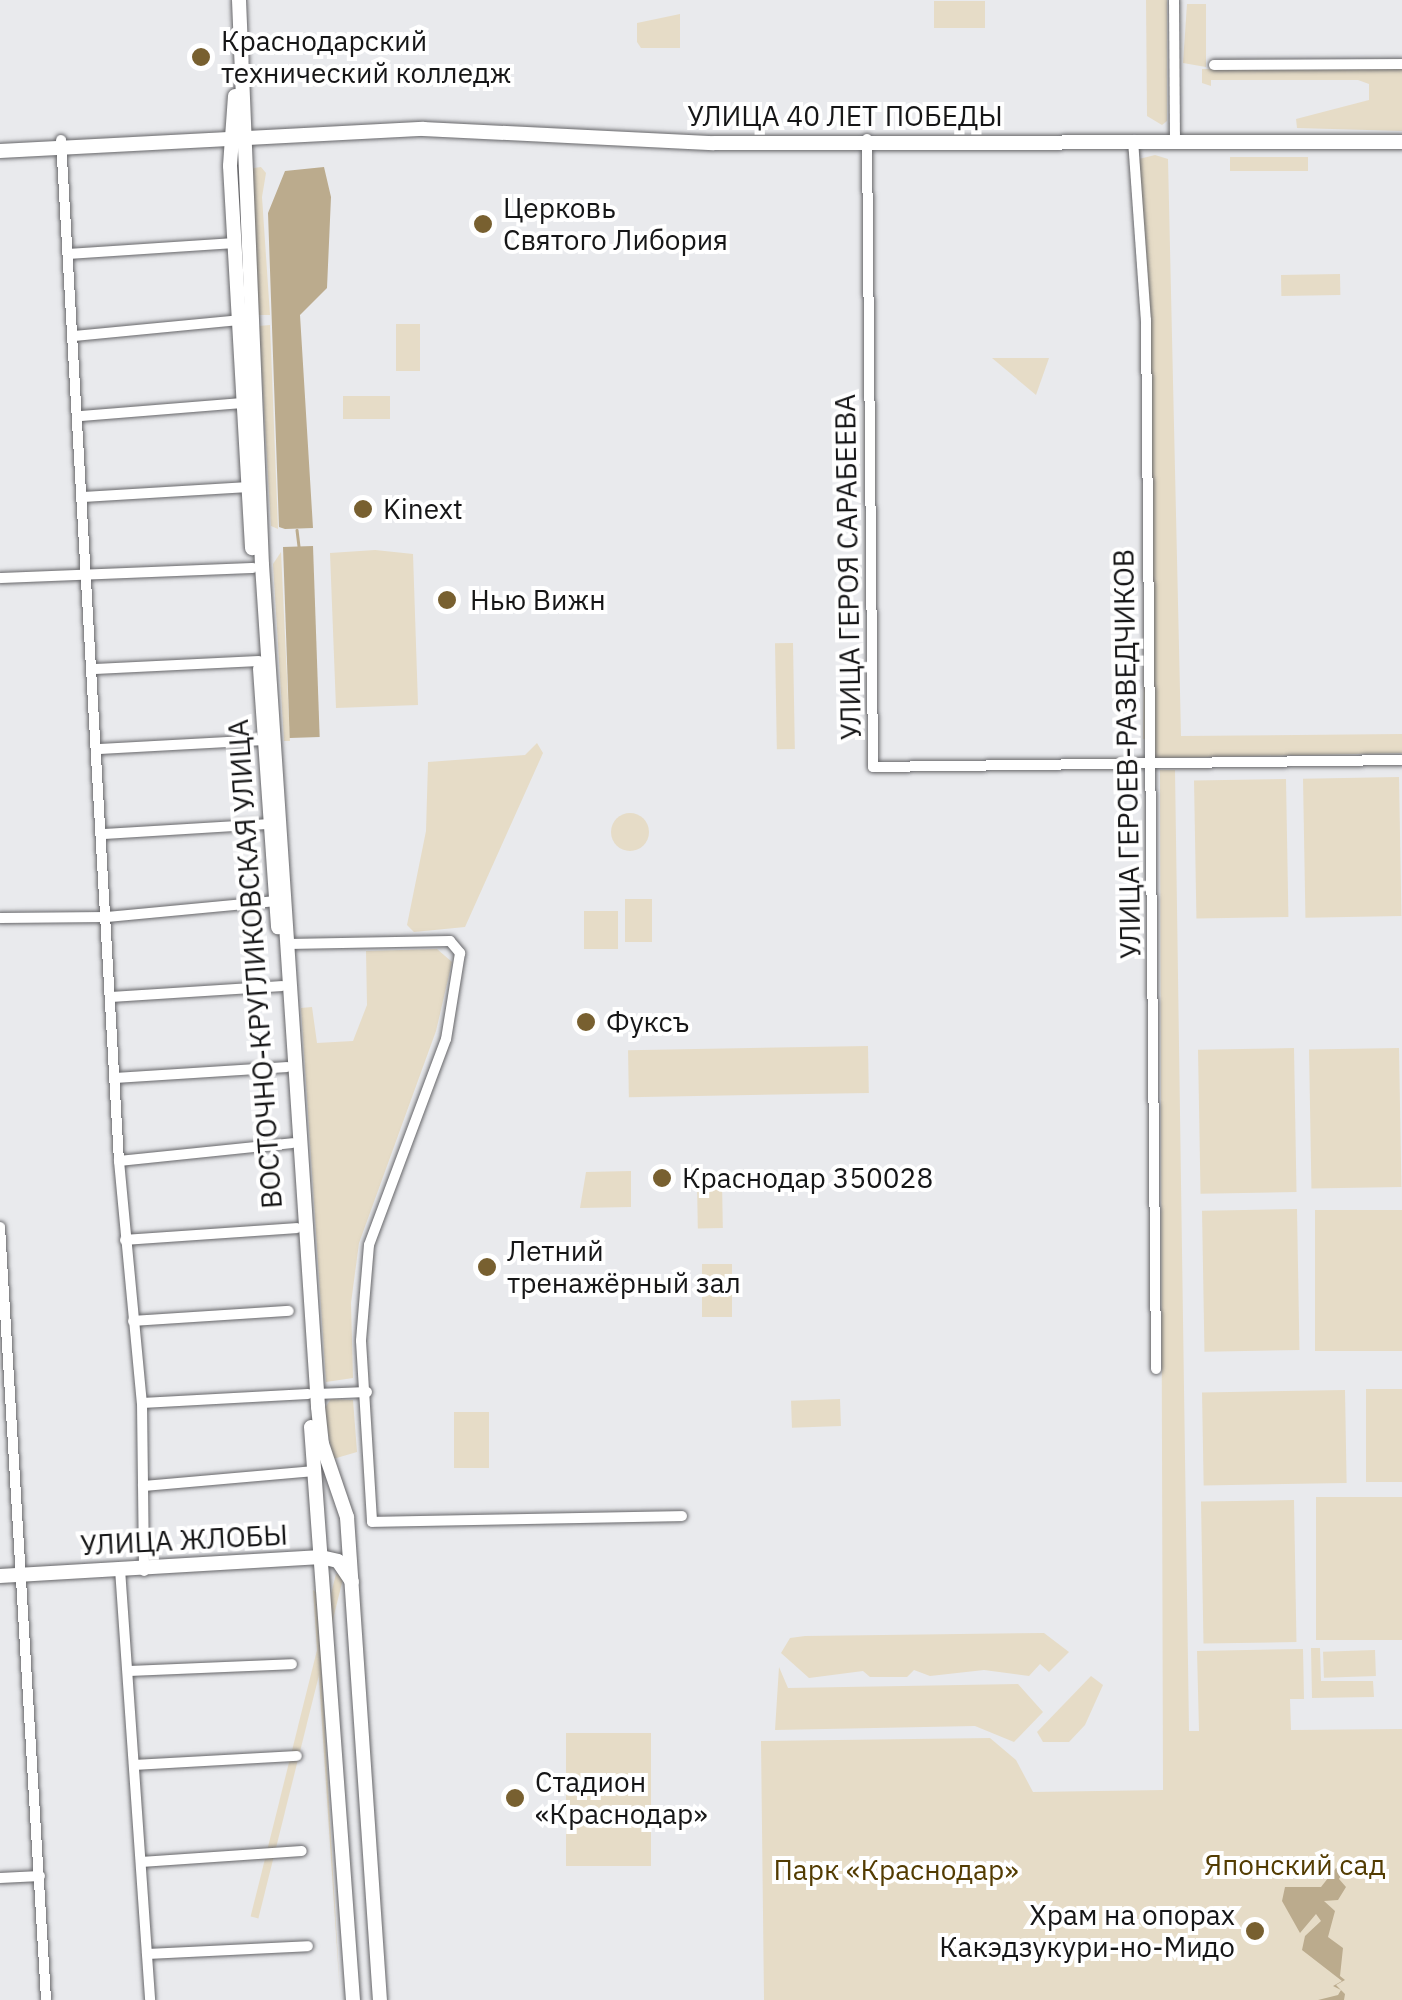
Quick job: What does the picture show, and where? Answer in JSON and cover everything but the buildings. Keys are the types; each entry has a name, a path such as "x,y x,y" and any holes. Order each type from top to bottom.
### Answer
{"main road":[{"name":"ВОСТОЧНО-КРУГЛИКОВСКАЯ УЛИЦА","path":"229,0 315,1394 315,1471 353,2000"},
{"name":"ВОСТОЧНО-КРУГЛИКОВСКАЯ УЛИЦА","path":"238,0 234,243 286,1066 315,1394 349,1539 380,2000"},
{"name":"УЛИЦА 40 ЛЕТ ПОБЕДЫ","path":"62,144 459,129 621,141 867,138 1132,140 1174,144 1402,142"},
{"name":"УЛИЦА 40 ЛЕТ ПОБЕДЫ","path":"0,151 97,138 237,136"},
{"path":"0,142 62,144"},
{"path":"320,1550 349,1539"},
{"name":"УЛИЦА ЖЛОБЫ","path":"0,1579 144,1570 320,1550 344,1568 352,1583"},
{"name":"УЛИЦА ЖЛОБЫ","path":"144,1570 301,1564 322,1576"},
{"path":"348,1924 366,1936 375,1922"},
{"path":"350,1954 366,1942 377,1953"}],"street":[{"path":"1174,0 1174,144"},
{"path":"1214,65 1402,64"},
{"name":"УЛИЦА ГЕРОЯ САРАБЕЕВА","path":"867,138 873,767 1402,760"},
{"name":"УЛИЦА ГЕРОЕВ-РАЗВЕДЧИКОВ","path":"1132,140 1146,320 1156,1369"},
{"path":"62,144 105,834 125,1240 142,1403 144,1570"},
{"path":"68,254 234,243"},
{"path":"74,336 239,320"},
{"path":"80,416 243,403"},
{"path":"84,497 248,487"},
{"path":"0,578 253,568"},
{"path":"95,669 259,661"},
{"path":"100,749 264,740"},
{"path":"105,834 270,824"},
{"path":"0,918 107,917 276,900"},
{"path":"288,944 450,942 460,952 435,1075 369,1245 361,1342 372,1522 682,1516"},
{"path":"112,997 282,986"},
{"path":"116,1078 286,1066"},
{"path":"120,1161 292,1143"},
{"path":"0,1227 46,2000"},
{"path":"125,1240 298,1228"},
{"path":"133,1322 289,1311"},
{"path":"142,1403 367,1392"},
{"path":"142,1486 315,1471"},
{"path":"120,1572 150,2000"},
{"path":"128,1671 292,1664"},
{"path":"134,1765 297,1756"},
{"path":"141,1862 302,1851"},
{"path":"0,1878 40,1876"},
{"path":"147,1954 308,1946"}],"green space":[{"path":"1146,0 1167,0 1167,121 1162,125 1147,116"},
{"path":"934,1 985,1 985,28 934,28"},
{"path":"1187,4 1206,4 1206,67 1183,63"},
{"path":"680,14 680,48 641,48 637,42 637,23"},
{"path":"1202,69 1402,69 1402,131 1297,128 1296,119 1369,100 1369,84 1358,80 1211,80 1211,86 1202,83"},
{"path":"1155,155 1168,159 1181,736 1402,734 1402,753 1153,758 1153,739 1143,739 1149,299 1139,159"},
{"path":"1230,157 1308,157 1308,171 1230,171"},
{"path":"261,167 266,173 262,197 270,315 259,315 248,169"},
{"path":"1340,274 1340,295 1281,296 1281,275"},
{"path":"396,324 420,324 420,371 396,371"},
{"path":"270,325 278,529 271,526 259,326"},
{"path":"992,358 1049,358 1036,395"},
{"path":"343,396 390,396 390,419 343,419"},
{"path":"375,550 413,554 418,705 336,708 330,553"},
{"path":"281,552 290,741 284,741 273,564"},
{"path":"775,643 793,643 795,749 777,749"},
{"path":"537,743 543,753 465,927 414,932 407,925 426,831 428,762 525,755"},
{"name":"Парк «Краснодар»","path":"1160,770 1175,770 1189,1731 1199,1731 1197,1651 1303,1649 1304,1699 1290,1699 1291,1730 1402,1729 1402,2000 764,2000 761,1741 990,1738 1016,1760 1033,1792 1163,1790"},
{"path":"1399,777 1401,916 1305,918 1303,779"},
{"path":"1286,779 1288,917 1196,919 1194,781"},
{"path":"630,813 643,819 649,832 643,845 630,851 617,845 611,832 617,819"},
{"path":"625,899 652,899 652,942 625,942"},
{"path":"584,911 618,911 618,949 584,949"},
{"path":"437,949 452,962 436,1031 359,1243 351,1303 353,1378 326,1382 301,1008 312,1007 317,1043 353,1041 367,1005 366,951"},
{"path":"868,1046 869,1093 629,1097 628,1050"},
{"path":"1294,1048 1297,1192 1201,1194 1198,1050"},
{"path":"1399,1048 1401,1187 1311,1189 1309,1050"},
{"path":"631,1171 631,1207 580,1208 586,1172"},
{"path":"697,1181 722,1181 723,1228 698,1228"},
{"path":"1297,1209 1299,1350 1204,1352 1202,1211"},
{"path":"1315,1210 1402,1210 1402,1351 1315,1351"},
{"path":"702,1264 732,1264 732,1317 702,1317"},
{"path":"1366,1389 1402,1389 1402,1482 1366,1482"},
{"path":"1345,1390 1347,1483 1204,1485 1202,1392"},
{"path":"331,1399 353,1400 357,1452 333,1459 324,1409"},
{"path":"840,1399 841,1426 792,1428 791,1401"},
{"path":"454,1412 489,1412 489,1468 454,1468"},
{"path":"1316,1497 1402,1497 1402,1640 1316,1640"},
{"path":"1294,1500 1296,1642 1203,1644 1201,1502"},
{"path":"336,1574 344,1576 258,1918 251,1917"},
{"path":"313,1590 317,1593 340,1994"},
{"path":"1044,1633 1069,1652 1049,1672 1040,1664 1029,1676 984,1670 930,1676 914,1670 907,1677 870,1677 863,1671 809,1678 781,1653 790,1638 805,1636"},
{"path":"1311,1648 1320,1648 1321,1681 1373,1681 1374,1697 1312,1698"},
{"path":"1375,1650 1376,1676 1324,1678 1323,1652"},
{"path":"779,1667 788,1688 1018,1684 1043,1712 1014,1742 975,1726 775,1730"},
{"path":"1091,1676 1103,1685 1085,1725 1069,1742 1043,1742 1037,1732"},
{"path":"566,1733 651,1733 651,1866 566,1866"}],"shaded area":[{"path":"324,167 331,197 327,288 300,315 313,528 285,529 279,527 268,213 285,171"},
{"path":"313,546 320,737 290,738 283,547"},
{"path":"1336,1868 1345,1868 1339,1879 1346,1887 1338,1900 1324,1901 1335,1911 1328,1937 1343,1948 1340,1976 1345,1980 1336,1985 1341,1990 1333,1986 1342,1981 1302,1950 1305,1936 1321,1921 1316,1914 1300,1933 1282,1901 1285,1887 1321,1887"},
{"path":"1341,1990 1344,2000 1318,2000 1338,1995"}],"waterway":[{"path":"297,530 299,547"}],"place":[{"name":"Краснодарский технический колледж","path":"201,57"},
{"name":"Церковь Святого Либория","path":"483,224"},
{"name":"Kinext","path":"363,509"},
{"name":"Нью Вижн","path":"447,600"},
{"name":"Фуксъ","path":"586,1022"},
{"name":"Краснодар 350028","path":"662,1178"},
{"name":"Летний тренажёрный зал","path":"487,1267"},
{"name":"Стадион «Краснодар»","path":"515,1798"},
{"name":"Храм на опорах Какэдзукури-но-Мидо","path":"1255,1931"}],"park label":[{"name":"Японский сад","path":"1295,1865"}]}
